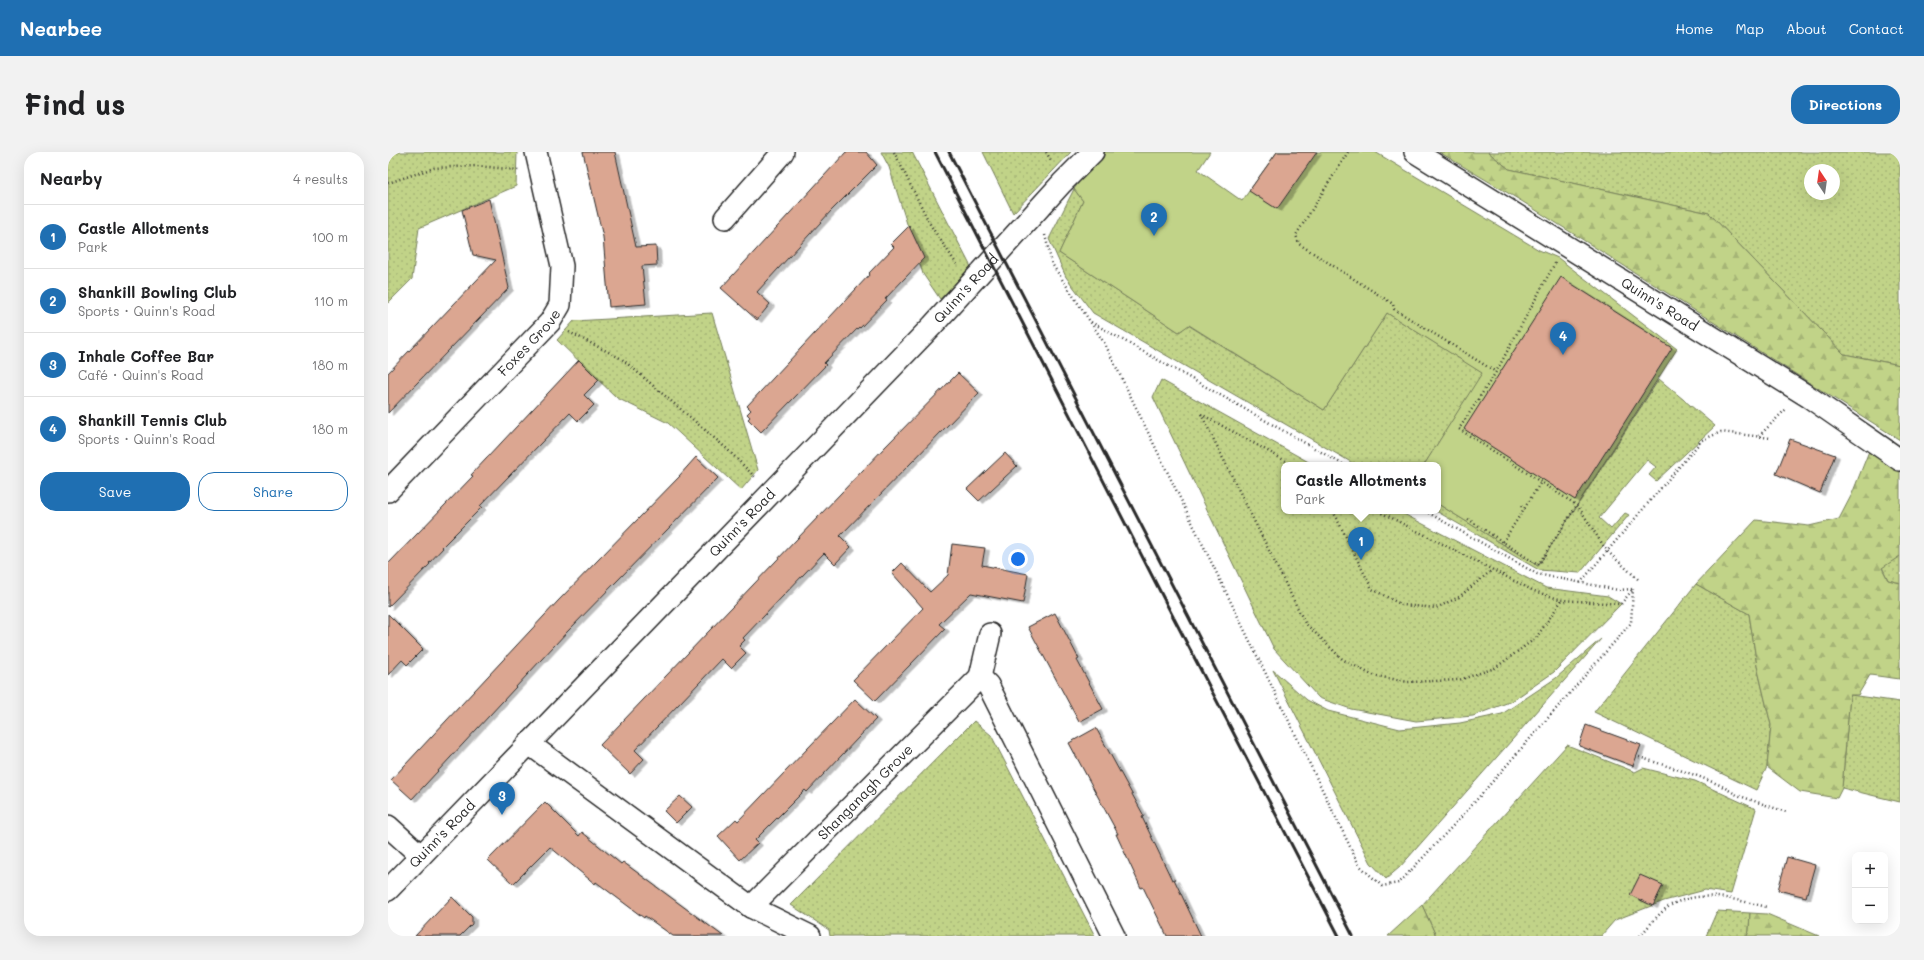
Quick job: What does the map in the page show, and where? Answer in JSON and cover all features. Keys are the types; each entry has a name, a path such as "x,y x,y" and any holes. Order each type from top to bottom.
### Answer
{"street":[{"path":"725,218 783,152"},
{"name":"Quinn's Road","path":"388,890 528,743 932,326 1093,152"},
{"name":"Quinn's Road","path":"1415,152 1802,393 1900,460"},
{"name":"Foxes Grove","path":"388,491 550,322 560,306 562,266 539,162"},
{"path":"990,634 980,677 988,685 1114,936"},
{"name":"Shanganagh Grove","path":"751,907 980,677"},
{"path":"528,743 751,907 810,936"},
{"path":"388,826 421,856"}],"path":[{"path":"894,152 931,226 953,260 972,282"},
{"path":"1348,152 1296,235 1299,244 1393,304 1394,308 1496,372"},
{"path":"388,183 434,168 539,162"},
{"path":"1048,231 1045,236 1052,264 1105,344 1165,464 1359,865 1382,886 1399,884 1465,812 1631,623 1633,589"},
{"path":"1566,246 1496,372 1459,429 1577,505 1606,550 1640,581"},
{"path":"550,322 622,359 726,448 771,493"},
{"path":"1090,322 1339,462"},
{"path":"1759,436 1802,393"},
{"path":"1289,462 1201,414 1306,623 1342,659 1372,675 1408,682 1459,680 1495,668 1536,638 1562,600"},
{"path":"1580,583 1606,550 1702,440 1721,432 1771,438"},
{"path":"1503,542 1541,482"},
{"path":"1468,519 1538,565 1577,505"},
{"path":"1520,506 1527,510"},
{"path":"1334,514 1372,589 1402,605 1436,608 1459,598 1492,570"},
{"path":"1384,514 1534,591 1562,600 1621,604 1633,589"},
{"path":"1430,514 1537,574 1618,590 1633,589"},
{"path":"1639,757 1695,775 1720,785 1737,795 1786,812"},
{"path":"1640,936 1672,905 1687,898 1710,896 1767,907"}],"green space":[{"path":"388,152 517,152 516,186 419,228 412,279 388,303"},
{"path":"881,152 912,152 971,267 940,299 923,274 889,167"},
{"path":"983,152 1071,152 1013,213"},
{"path":"1102,152 1210,152 1198,170 1242,201 1277,152 1375,152 1539,250 1558,258 1677,349 1538,566 1441,506 1441,462 1426,462 1482,373 1387,313 1324,410 1189,325 1179,332 1059,253 1083,201 1074,189 1092,163"},
{"path":"1439,152 1488,152 1509,169 1709,213 1844,354 1900,365 1900,440 1523,202"},
{"path":"1488,152 1900,152 1900,365 1844,354 1709,213 1509,169"},
{"path":"1074,189 1083,201 1059,253 1179,332 1188,325 1324,410 1387,313 1483,373 1426,462 1351,462 1093,313 1066,277 1049,239"},
{"path":"712,313 758,470 741,490 668,423 617,398 557,340 574,321"},
{"path":"1659,379 1715,426 1656,481 1649,475 1656,467 1647,460 1599,518 1611,529 1625,513 1629,515 1580,573 1539,570 1441,514 1441,506 1538,566"},
{"path":"1161,380 1309,462 1281,462 1281,514 1404,514 1546,588 1608,596 1621,604 1554,672 1512,701 1473,716 1416,721 1351,709 1319,698 1274,649 1153,397"},
{"path":"1871,446 1900,467 1900,556 1882,568 1888,580 1900,583 1900,679 1870,675 1858,695 1850,695 1842,788 1837,798 1800,792 1767,767 1771,725 1757,666 1749,614 1696,584 1756,520 1809,526 1839,519 1852,494"},
{"path":"1900,556 1900,583 1888,580 1882,567"},
{"path":"1696,584 1749,614 1757,666 1771,725 1767,767 1756,790 1594,712"},
{"path":"1601,639 1400,867 1386,879 1371,863 1273,670 1307,700 1328,711 1400,729 1460,723 1502,714 1556,678"},
{"path":"1850,695 1900,702 1900,802 1842,788"},
{"path":"974,721 991,735 1095,936 830,936 829,930 791,905"},
{"path":"1567,745 1635,772 1643,768 1695,781 1756,809 1731,894 1705,890 1664,901 1615,920 1601,936 1436,936 1422,905"},
{"path":"1422,905 1436,936 1388,936"},
{"path":"1717,911 1750,913 1749,931 1747,936 1706,936"},
{"path":"1750,913 1767,914 1819,936 1747,936 1749,931"}],"building":[{"path":"583,152 615,152 636,247 656,246 657,265 642,266 646,304 609,307 603,237"},
{"path":"846,152 866,152 877,165 831,211 757,292 770,304 757,320 721,288"},
{"path":"1277,152 1317,152 1277,209 1249,191"},
{"path":"489,199 509,288 388,413 388,373 496,260 473,255 462,210"},
{"path":"909,226 924,258 885,299 887,300 824,363 826,365 761,432 748,419 750,417 747,414 751,410 747,406 870,274 869,273 894,247 891,244"},
{"path":"1561,277 1672,348 1575,500 1464,429"},
{"path":"579,360 599,380 584,395 594,405 578,421 570,413 480,506 482,507 442,547 443,548 429,563 430,564 388,607 388,564 473,476 471,475"},
{"path":"958,373 979,393 840,536 851,547 835,564 824,553 743,638 745,640 739,646 746,653 731,668 722,659 635,750 644,759 630,774 600,745 885,447"},
{"path":"1790,439 1835,455 1820,493 1776,474"},
{"path":"1005,453 1017,466 979,501 967,489"},
{"path":"696,457 718,478 567,632 412,799 391,780 558,601 680,476"},
{"path":"952,544 985,548 982,565 1028,574 1023,603 971,593 939,624 945,629 875,701 853,680 923,608 892,573 902,563 930,592 948,575"},
{"path":"1055,613 1079,659 1077,660 1103,709 1079,722 1028,627"},
{"path":"388,614 423,649 407,665 402,660 388,675"},
{"path":"855,699 876,719 807,792 805,790 755,840 758,843 740,860 718,836 736,819 738,821"},
{"path":"1586,725 1641,745 1633,766 1579,746"},
{"path":"1096,728 1144,816 1142,817 1201,936 1167,936 1143,887 1141,888 1116,834 1118,834 1069,743"},
{"path":"680,796 692,807 676,823 664,811"},
{"path":"545,802 579,836 582,832 621,864 623,862 723,936 673,936 645,916 644,918 596,882 595,884 550,847 513,884 488,860"},
{"path":"1787,857 1815,865 1806,897 1778,890"},
{"path":"1640,875 1663,885 1653,906 1630,895"},
{"path":"452,897 472,917 472,924 460,936 415,936"}],"railway":[{"path":"935,152 1167,605 1339,936"},
{"path":"949,152 1353,936"}],"place":[{"name":"Shankill Bowling Club","path":"1154,236"},
{"name":"Shankill Tennis Club","path":"1563,355"},
{"name":"Castle Allotments","path":"1361,560"},
{"name":"Inhale Coffee Bar","path":"502,815"}]}
